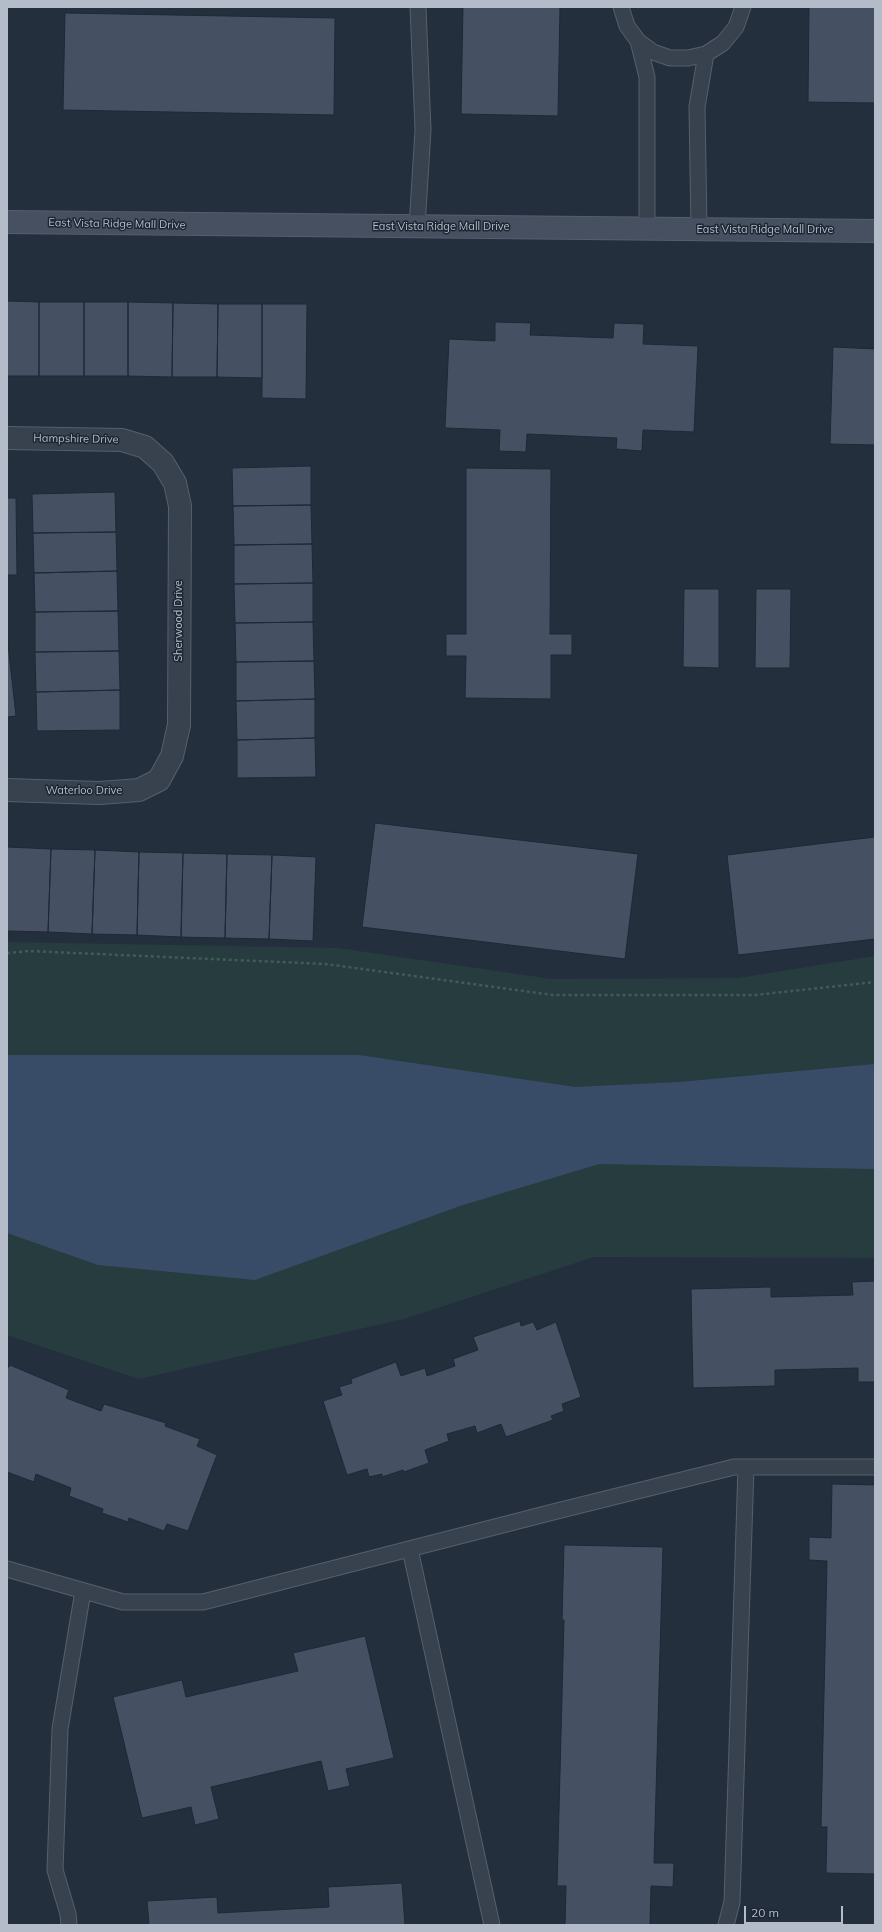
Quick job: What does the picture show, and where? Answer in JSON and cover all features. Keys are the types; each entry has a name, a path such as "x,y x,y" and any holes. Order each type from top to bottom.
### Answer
{"main road":[{"name":"East Vista Ridge Mall Drive","path":"7,222 875,231"}],"street":[{"name":"Hampshire Drive","path":"7,438 122,440 144,447 163,463"},
{"name":"Sherwood Drive","path":"159,780 172,756 179,725 180,506 175,483 163,463"},
{"name":"Waterloo Drive","path":"7,790 100,794 139,790 159,780"}],"lane":[{"path":"417,227 423,130 418,7"},
{"path":"621,7 627,26 638,41 653,52 670,58 688,58 706,54 723,43 736,27 743,7"},
{"path":"638,41 647,77 647,228"},
{"path":"699,230 697,107 706,54"},
{"path":"7,1569 123,1602 203,1602 734,1467 875,1467"},
{"path":"726,1925 732,1902 746,1467"},
{"path":"410,1549 492,1925"},
{"path":"69,1925 68,1914 55,1870 60,1730 83,1591"}],"path":[{"path":"7,953 29,951 326,964 553,995 755,995 875,982"}],"green space":[{"path":"7,942 338,948 552,979 738,978 875,956 875,1258 594,1257 404,1319 139,1379 7,1335"}],"water":[{"path":"7,1055 359,1055 575,1087 679,1082 875,1064 875,1169 599,1164 460,1206 255,1280 98,1265 7,1233"}],"building":[{"path":"463,7 560,7 558,116 461,114"},
{"path":"809,7 875,7 875,103 808,102"},
{"path":"65,13 335,18 334,115 63,110"},
{"path":"7,301 39,302 39,376 7,376"},
{"path":"39,302 84,302 84,376 39,376"},
{"path":"84,302 128,302 128,376 84,376"},
{"path":"128,302 173,303 172,377 128,376"},
{"path":"173,303 218,304 217,377 172,377"},
{"path":"218,304 262,304 262,378 217,377"},
{"path":"262,304 307,304 306,399 262,398"},
{"path":"495,322 531,323 530,335 613,338 614,323 644,324 643,344 698,346 694,432 643,430 642,451 616,449 617,438 527,434 526,452 499,451 500,430 445,428 449,339 495,341"},
{"path":"833,347 875,349 875,445 830,444"},
{"path":"311,466 311,505 233,506 232,468"},
{"path":"466,468 551,469 550,634 572,634 572,655 551,655 551,699 465,698 466,656 446,656 446,634 466,634"},
{"path":"115,492 116,532 33,533 32,494"},
{"path":"7,498 16,498 17,575 7,575"},
{"path":"311,505 312,544 234,545 233,506"},
{"path":"116,532 117,571 34,573 33,533"},
{"path":"312,544 313,583 234,584 234,545"},
{"path":"117,571 118,611 35,612 34,573"},
{"path":"313,583 313,622 235,623 234,584"},
{"path":"684,589 719,589 719,668 683,667"},
{"path":"756,589 791,589 790,668 755,668"},
{"path":"118,611 119,651 35,652 35,612"},
{"path":"313,622 314,661 236,662 235,623"},
{"path":"7,635 16,716 7,717"},
{"path":"119,651 120,690 36,692 35,652"},
{"path":"314,661 315,699 236,701 236,662"},
{"path":"120,690 120,730 37,731 36,692"},
{"path":"315,699 315,738 237,740 236,701"},
{"path":"315,738 316,777 237,778 237,740"},
{"path":"375,823 638,854 625,959 362,927"},
{"path":"875,837 875,939 738,955 727,855"},
{"path":"7,847 51,849 48,932 7,931"},
{"path":"51,849 95,850 92,934 48,932"},
{"path":"95,850 139,852 137,935 92,934"},
{"path":"139,852 183,853 181,937 137,935"},
{"path":"183,853 227,854 225,938 181,937"},
{"path":"227,854 272,855 269,939 225,938"},
{"path":"272,855 316,857 313,941 269,939"},
{"path":"875,1281 875,1382 858,1382 858,1368 775,1370 775,1386 693,1388 691,1289 771,1287 771,1297 853,1295 852,1282"},
{"path":"520,1321 521,1326 533,1322 537,1330 556,1322 581,1397 562,1404 564,1411 551,1416 553,1420 506,1437 501,1424 477,1433 475,1426 447,1434 449,1441 425,1450 429,1463 404,1472 403,1470 382,1477 382,1474 369,1477 367,1469 347,1475 323,1401 342,1395 339,1387 352,1383 351,1379 396,1362 401,1376 425,1368 427,1376 455,1366 453,1359 478,1350 473,1337"},
{"path":"10,1365 69,1390 66,1398 101,1411 104,1404 166,1423 165,1426 200,1439 197,1446 217,1455 188,1531 167,1524 164,1531 129,1518 128,1522 102,1513 103,1509 69,1496 71,1488 36,1474 34,1482 7,1472 7,1367"},
{"path":"832,1484 875,1485 875,1874 826,1873 827,1827 821,1827 827,1561 809,1560 809,1537 831,1538"},
{"path":"564,1545 663,1547 654,1863 674,1863 673,1887 651,1886 650,1925 565,1925 566,1886 557,1886 564,1620 562,1620"},
{"path":"365,1636 394,1758 346,1769 350,1786 328,1791 321,1761 211,1787 219,1819 195,1825 191,1807 142,1818 113,1697 182,1680 186,1697 298,1671 293,1653"},
{"path":"402,1883 405,1925 149,1925 147,1901 217,1897 218,1913 329,1907 328,1887"}]}
